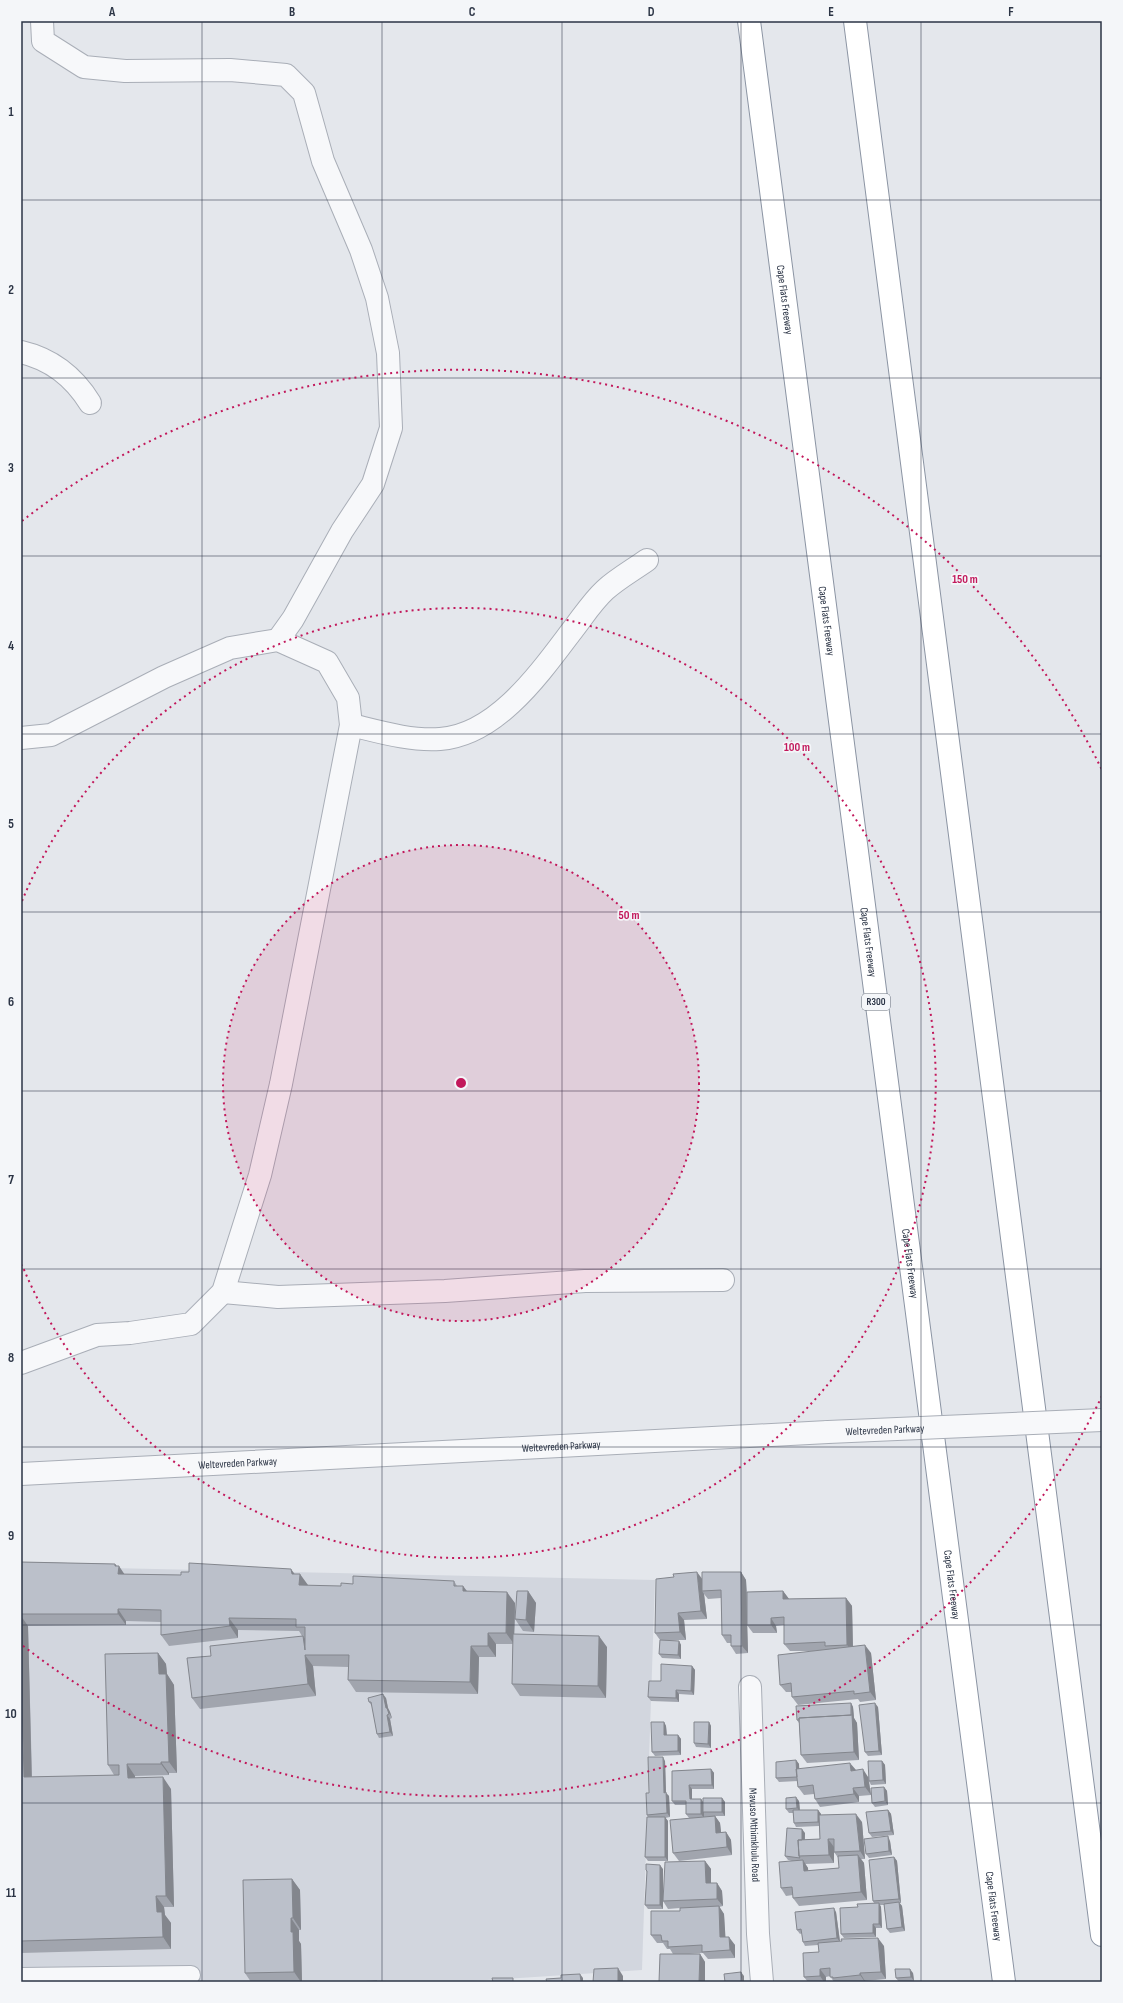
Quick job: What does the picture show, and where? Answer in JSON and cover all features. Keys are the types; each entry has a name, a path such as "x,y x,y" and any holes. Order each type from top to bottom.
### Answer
{"highway":[{"name":"Cape Flats Freeway","path":"749,21 1004,1982"},
{"path":"855,21 1102,1934"}],"street":[{"path":"42,21 43,41 84,67 125,70 230,70 286,75 304,93 322,161 361,250 377,298 388,353 391,428 373,484 342,531 293,619 278,640"},
{"path":"21,352 41,358 69,376 80,388 90,403"},
{"path":"351,725 411,739 441,739 464,734 488,723 507,707 531,682 605,590 647,560"},
{"path":"21,738 50,735 164,677 230,648 278,640 327,662 348,698 351,725 281,1084 260,1175 223,1292 191,1324 130,1333 97,1335 21,1363"},
{"path":"223,1292 278,1297 444,1291 585,1281 723,1280"},
{"name":"Weltevreden Parkway","path":"21,1474 828,1432 1102,1420"},
{"name":"Mavuso Mthimkhulu Road","path":"750,1687 758,1934 762,1982"}],"lane":[{"path":"21,1977 98,1980 191,1975"}],"shaded area":[{"path":"21,1566 655,1580 642,1970 456,1982 21,1982"}],"building":[{"path":"21,1562 115,1564 115,1566 119,1566 118,1574 181,1575 181,1572 189,1572 189,1563 291,1569 292,1574 300,1574 299,1585 341,1586 341,1583 353,1584 353,1576 454,1581 454,1586 463,1586 463,1591 507,1592 506,1633 488,1633 488,1646 471,1646 470,1682 348,1680 349,1655 305,1655 308,1684 192,1698 187,1658 211,1656 210,1646 303,1636 305,1650 305,1627 296,1627 296,1619 229,1618 230,1626 161,1635 161,1610 118,1609 118,1614 21,1614"},
{"path":"697,1572 701,1611 678,1613 680,1632 655,1633 656,1579 674,1577 673,1574"},
{"path":"702,1572 741,1572 742,1646 731,1646 731,1635 722,1635 721,1590 702,1591"},
{"path":"517,1591 528,1591 526,1620 515,1619"},
{"path":"783,1591 783,1599 846,1598 847,1645 825,1646 825,1642 784,1644 784,1617 771,1618 771,1625 747,1625 747,1592"},
{"path":"513,1634 599,1636 598,1686 512,1684"},
{"path":"660,1640 679,1641 678,1655 659,1654"},
{"path":"865,1645 870,1692 854,1694 854,1691 792,1697 791,1683 780,1685 778,1655"},
{"path":"158,1653 159,1674 166,1674 169,1762 161,1762 161,1764 127,1764 128,1778 163,1777 166,1896 156,1896 157,1912 162,1912 163,1937 21,1941 21,1661 24,1777 119,1775 119,1765 108,1765 105,1654"},
{"path":"661,1664 692,1666 691,1691 676,1690 676,1698 648,1697 649,1681 661,1681"},
{"path":"383,1694 389,1714 387,1715 390,1732 377,1734 371,1702 369,1702 368,1698"},
{"path":"851,1703 851,1715 799,1718 799,1720 797,1720 796,1706"},
{"path":"875,1703 879,1751 865,1752 859,1705"},
{"path":"852,1715 854,1752 801,1755 799,1718"},
{"path":"651,1722 664,1722 664,1735 678,1735 678,1751 652,1752"},
{"path":"694,1722 709,1722 708,1744 694,1743"},
{"path":"648,1757 663,1757 664,1793 666,1792 667,1813 647,1815 646,1793 649,1793"},
{"path":"796,1760 797,1777 776,1778 776,1762"},
{"path":"868,1761 882,1761 883,1780 869,1781"},
{"path":"850,1763 851,1771 863,1769 865,1787 853,1788 854,1794 815,1799 813,1785 798,1787 796,1769"},
{"path":"711,1769 712,1785 689,1785 690,1799 701,1799 701,1814 686,1814 686,1801 672,1801 672,1771"},
{"path":"884,1787 885,1801 872,1803 871,1788"},
{"path":"796,1797 797,1808 786,1809 786,1798"},
{"path":"703,1798 722,1798 722,1812 703,1812"},
{"path":"793,1810 818,1810 818,1822 794,1823"},
{"path":"888,1810 891,1831 869,1833 866,1812"},
{"path":"856,1814 860,1851 834,1852 834,1839 828,1839 829,1855 799,1856 798,1840 820,1839 819,1815"},
{"path":"715,1816 716,1833 726,1832 727,1847 673,1853 670,1820"},
{"path":"647,1817 665,1817 665,1857 645,1857"},
{"path":"787,1828 802,1829 802,1840 798,1840 800,1858 785,1856"},
{"path":"888,1836 889,1851 866,1854 864,1839"},
{"path":"858,1855 861,1892 793,1898 792,1887 781,1888 779,1862 803,1860 804,1871 839,1868 838,1856"},
{"path":"894,1857 899,1899 873,1901 869,1860"},
{"path":"705,1861 706,1883 717,1883 717,1899 663,1901 665,1862"},
{"path":"646,1864 660,1865 660,1905 645,1905"},
{"path":"292,1879 293,1918 291,1918 291,1932 293,1932 294,1972 245,1973 243,1880"},
{"path":"899,1902 902,1927 887,1929 884,1904"},
{"path":"879,1903 879,1924 873,1924 873,1933 841,1934 840,1908 858,1907 857,1904"},
{"path":"719,1906 720,1937 729,1937 730,1950 702,1952 702,1945 668,1947 668,1941 662,1941 661,1935 651,1935 651,1911 680,1911 680,1908"},
{"path":"834,1908 837,1938 803,1942 801,1929 797,1930 795,1912"},
{"path":"878,1938 881,1972 860,1973 860,1975 833,1978 830,1977 830,1968 820,1969 820,1976 804,1977 803,1953 819,1952 818,1943 842,1941 841,1939"},
{"path":"660,1954 700,1954 699,1982 659,1982"},
{"path":"618,1968 618,1982 593,1982 594,1969"},
{"path":"895,1969 910,1969 911,1977 896,1978"},
{"path":"741,1972 742,1982 725,1982 724,1974"},
{"path":"580,1974 581,1982 547,1982 546,1979 561,1978 561,1975"},
{"path":"492,1978 513,1978 513,1982 493,1982"},
{"path":"377,1981 377,1982 355,1982"}]}
